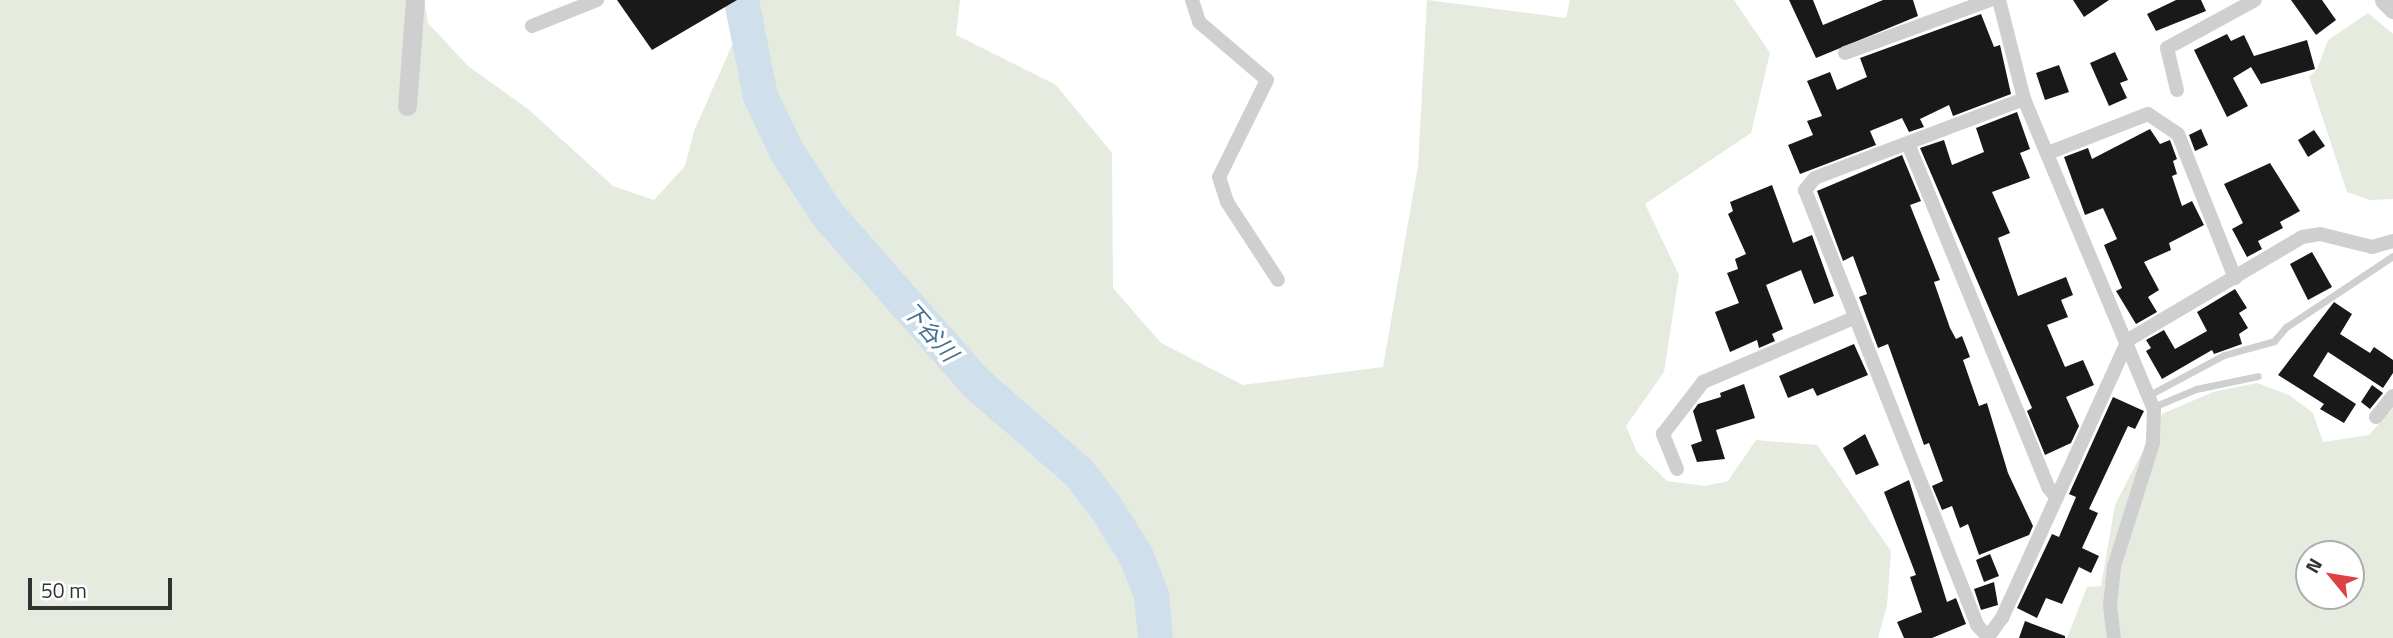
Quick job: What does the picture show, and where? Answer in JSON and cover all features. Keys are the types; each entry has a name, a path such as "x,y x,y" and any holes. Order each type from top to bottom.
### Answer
{"street":[{"path":"407,106 415,0"},
{"path":"532,26 597,0"},
{"path":"1192,0 1199,22 1267,80 1219,177 1227,202 1278,280"},
{"path":"1845,53 1990,0"},
{"path":"1999,0 2024,99 2128,340 2151,401 2153,443 2114,567 2110,606 2114,638"},
{"path":"2177,90 2167,48 2255,0"},
{"path":"2385,0 2393,9"},
{"path":"2024,99 1909,146 1815,178 1805,190 1977,625 1988,637 2002,618 2057,498 2106,379 2128,340 2302,237 2320,234 2372,247 2393,241"},
{"path":"2048,153 2148,114 2178,134 2235,278"},
{"path":"1909,146 2048,487 2057,498"},
{"path":"1676,469 1663,434 1703,382 1854,318"},
{"path":"2376,417 2393,396"}],"lane":[{"path":"2151,401 2224,355 2274,341 2286,327 2393,256"},
{"path":"2151,401 2258,376"}],"shaded area":[{"path":"0,0 424,0 428,23 468,66 528,109 613,186 654,200 685,166 694,131 752,0 960,0 956,35 1056,85 1112,153 1113,288 1161,343 1243,385 1383,367 1418,166 1427,0 1566,18 1570,0 1734,0 1770,53 1751,133 1645,204 1679,275 1664,372 1626,426 1637,452 1667,481 1705,486 1728,481 1756,440 1817,445 1891,551 1887,606 1878,638 0,638"},
{"path":"2368,13 2393,34 2393,199 2370,200 2347,192 2309,77 2317,69 2328,40"},
{"path":"2257,383 2289,395 2313,413 2323,442 2369,435 2393,408 2393,638 2067,638 2087,587 2101,586 2115,505 2162,414 2213,392"}],"building":[{"path":"617,0 737,0 652,50"},
{"path":"1789,0 1813,0 1823,25 1883,0 1913,0 1918,16 1816,58"},
{"path":"2073,0 2109,0 2084,17"},
{"path":"2176,0 2201,0 2206,11 2156,31 2147,14"},
{"path":"2291,0 2322,0 2336,20 2316,35"},
{"path":"1981,14 1994,47 2000,45 2011,94 1953,116 1949,105 1920,119 1924,127 1909,132 1902,118 1870,131 1876,145 1800,174 1788,145 1813,135 1807,121 1822,116 1807,81 1830,72 1837,90 1867,77 1860,58"},
{"path":"2227,34 2231,41 2244,35 2254,56 2307,40 2315,69 2261,84 2251,67 2233,78 2248,106 2227,117 2194,50"},
{"path":"2115,52 2128,80 2120,83 2127,98 2109,106 2090,63"},
{"path":"2059,65 2069,92 2045,100 2036,73"},
{"path":"2017,112 2030,149 2020,153 2030,178 1992,192 2010,233 1998,238 2018,296 2066,277 2073,295 2061,300 2068,317 2047,325 2065,367 2083,360 2094,385 2066,397 2079,426 2071,443 2045,455 2027,411 2032,408 1920,148 1944,140 1952,165 1984,152 1976,128"},
{"path":"2150,129 2160,144 2170,140 2177,159 2173,161 2177,174 2172,176 2182,206 2192,201 2204,225 2169,243 2171,250 2144,262 2159,290 2148,297 2157,312 2136,324 2116,291 2122,288 2104,245 2117,239 2103,208 2085,215 2064,157 2088,148 2092,159"},
{"path":"2201,129 2208,145 2195,151 2189,135"},
{"path":"2314,130 2325,146 2308,157 2298,140"},
{"path":"1902,155 1921,201 1910,205 1940,280 1934,282 1950,328 1956,339 1962,336 1970,357 1963,360 1979,406 1987,403 2008,473 2033,526 2029,535 1979,555 1968,524 1960,528 1952,506 1942,510 1932,486 1943,481 1929,443 1924,445 1888,344 1878,348 1859,297 1867,294 1853,256 1843,261 1817,191"},
{"path":"2270,163 2300,211 2280,222 2283,228 2258,241 2262,249 2247,257 2232,229 2243,223 2224,184"},
{"path":"1772,185 1793,243 1812,235 1834,296 1814,304 1801,270 1766,285 1783,329 1772,334 1775,341 1759,348 1757,340 1730,352 1715,312 1739,303 1727,273 1738,269 1735,259 1746,254 1728,214 1733,211 1730,202"},
{"path":"2312,252 2332,287 2308,300 2290,264"},
{"path":"2235,289 2247,308 2239,313 2248,328 2239,334 2242,344 2214,354 2212,350 2162,379 2146,351 2151,348 2146,340 2164,330 2175,349 2207,331 2197,312"},
{"path":"2334,302 2352,314 2340,334 2370,353 2374,347 2393,360 2393,373 2383,388 2328,352 2313,376 2356,404 2344,423 2320,409 2324,404 2278,375"},
{"path":"1854,344 1868,375 1817,396 1813,388 1788,398 1779,376"},
{"path":"1744,384 1755,418 1716,430 1725,459 1697,462 1691,445 1702,441 1693,411 1698,404 1721,397 1720,393"},
{"path":"2372,385 2383,393 2370,409 2361,402"},
{"path":"2113,397 2144,411 2135,429 2128,426 2089,509 2098,513 2082,548 2099,556 2091,573 2079,567 2062,604 2046,598 2037,618 2017,608 2052,534 2059,537 2076,497 2069,494"},
{"path":"1865,434 1879,465 1856,475 1843,448"},
{"path":"1909,480 1947,602 1956,598 1966,624 1932,638 1904,638 1897,622 1922,612 1910,577 1916,575 1884,492"},
{"path":"1990,554 1999,576 1984,582 1976,560"},
{"path":"1994,582 1998,605 1981,610 1974,589"},
{"path":"2025,621 2065,636 2065,638 2019,638"}],"waterway":[{"name":"下谷川","path":"741,0 760,96 787,152 827,214 975,382 1078,472 1104,505 1135,554 1151,594 1155,638"}]}
